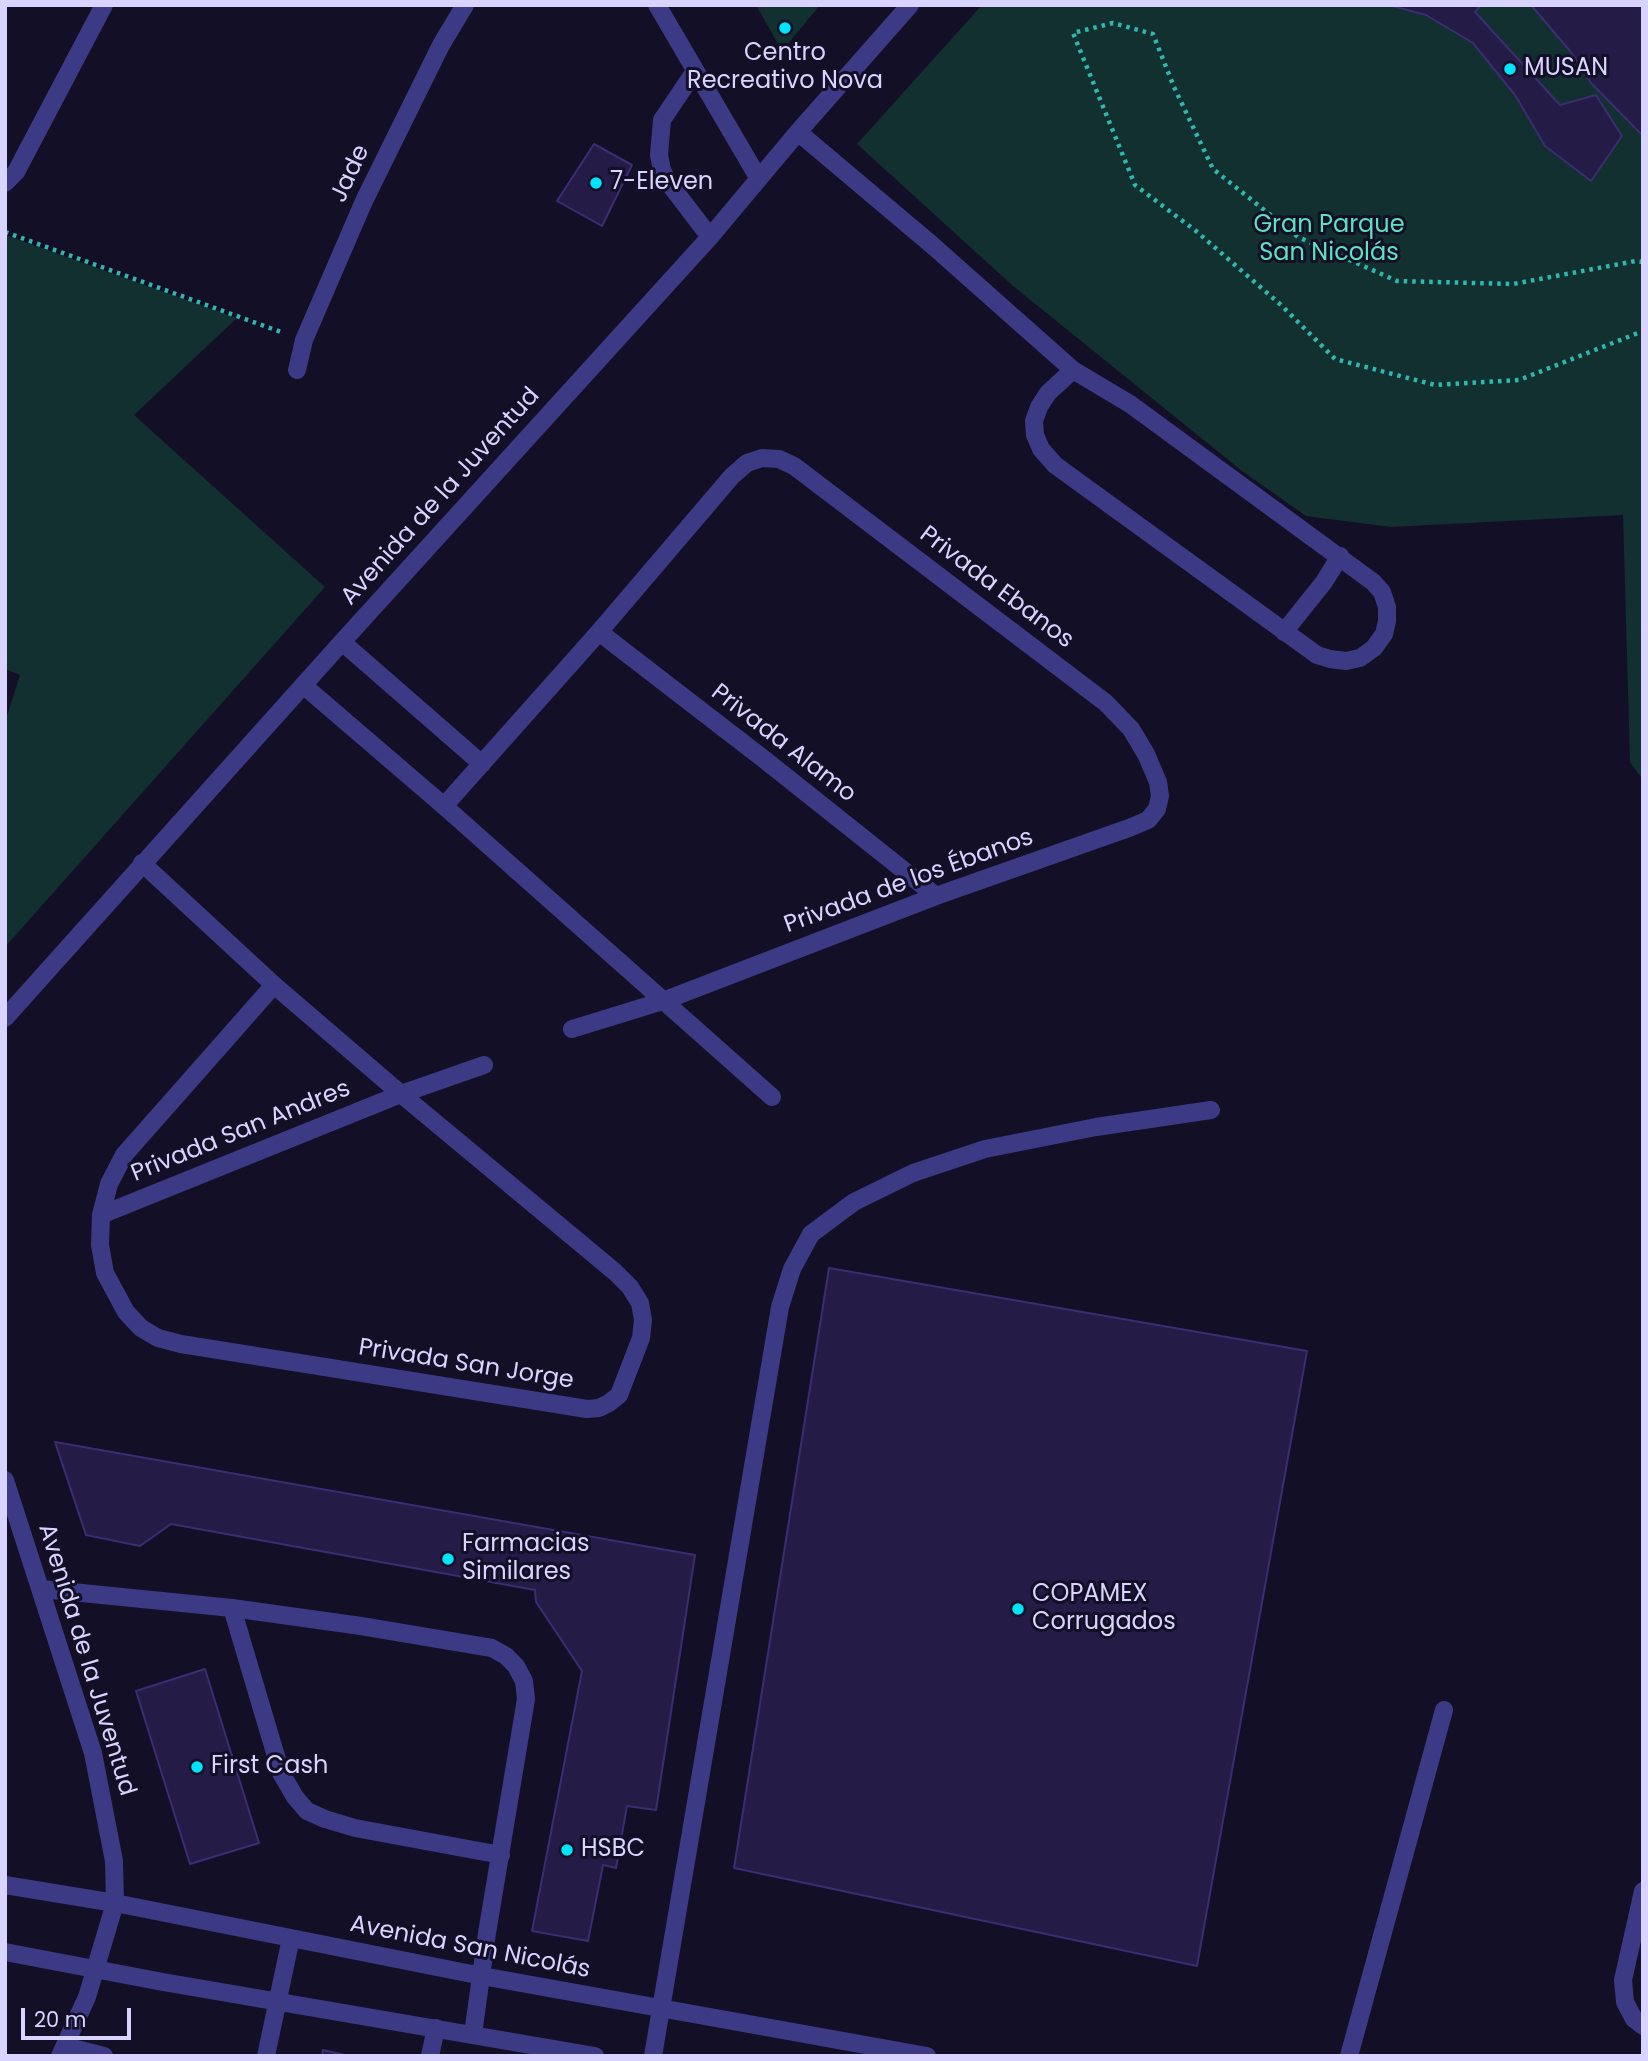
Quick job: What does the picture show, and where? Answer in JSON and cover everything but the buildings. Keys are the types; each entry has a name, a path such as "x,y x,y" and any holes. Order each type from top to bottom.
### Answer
{"street":[{"path":"6,183 16,172 104,5"},
{"name":"Jade","path":"297,370 304,340 364,201 441,45 465,5"},
{"path":"657,5 760,179"},
{"name":"Avenida de la Juventud","path":"5,1018 142,863 710,237 910,5"},
{"path":"695,71 662,120 659,155 668,182 710,237"},
{"path":"798,132 932,245 1073,370 1130,404 1373,582 1382,592 1387,607 1384,634 1374,648 1360,658 1346,661 1317,655 1055,465 1041,449 1035,436 1034,421 1048,393 1073,370"},
{"name":"Privada Ebanos","path":"599,632 732,476 747,463 762,457 779,459 794,466 1106,703 1130,730 1146,754 1158,782 1160,796"},
{"path":"1284,632 1324,582 1339,556"},
{"path":"444,806 599,632"},
{"name":"Privada Alamo","path":"599,632 936,896"},
{"path":"342,642 482,764"},
{"path":"303,685 444,806 772,1097"},
{"name":"Privada de los Ébanos","path":"572,1028 663,1001 936,896 1129,828 1148,820 1157,809 1160,796"},
{"name":"Privada San Jorge","path":"142,863 274,985 630,1287 640,1303 643,1321 641,1338 619,1395 599,1408 587,1409 355,1373 158,1338 141,1328 126,1312 105,1273 100,1245 101,1215 109,1184 124,1155 274,985"},
{"path":"401,1094 484,1065"},
{"name":"Privada San Andres","path":"101,1215 401,1094"},
{"path":"653,2056 780,1307 792,1269 811,1234 854,1202 913,1173 985,1149 1096,1127 1211,1110"},
{"name":"Avenida de la Juventud","path":"5,1480 93,1753 114,1861 115,1903 87,1997 62,2051"},
{"path":"42,1589 232,1608 362,1626 492,1648 516,1666 524,1681 526,1699 473,2034"},
{"path":"232,1608 281,1773 307,1811 355,1828 501,1855"},
{"path":"1349,2056 1444,1710"},
{"name":"Avenida San Nicolás","path":"5,1885 115,1903 482,1976 927,2056"},
{"path":"1643,1891 1623,1980 1625,2002 1634,2019 1643,2026"},
{"path":"266,2056 291,1938"},
{"path":"5,1952 595,2056"},
{"path":"430,2056 436,2028"},
{"path":"62,2051 104,2056"}],"path":[{"path":"1643,262 1636,261 1513,284 1397,281 1298,237 1213,169 1174,87 1153,34 1113,23 1073,33 1135,185 1196,231 1281,304 1335,359 1435,385 1518,380 1643,331"},
{"path":"5,232 304,340"}],"green space":[{"name":"Centro Recreativo Nova","path":"756,5 820,5 782,51"},
{"name":"Gran Parque San Nicolás","path":"982,5 1643,5 1643,780 1630,762 1623,515 1391,527 1306,516 1242,471 1013,286 857,144"},
{"path":"5,235 237,318 134,415 325,587 5,947 5,722 20,675 5,669"}],"place":[{"name":"Centro Recreativo Nova","path":"785,28"},
{"name":"MUSAN","path":"1510,69"},
{"name":"7-Eleven","path":"596,183"},
{"name":"Farmacias Similares","path":"448,1559"},
{"name":"COPAMEX Corrugados","path":"1018,1609"},
{"name":"First Cash","path":"197,1767"},
{"name":"HSBC","path":"567,1850"}]}
